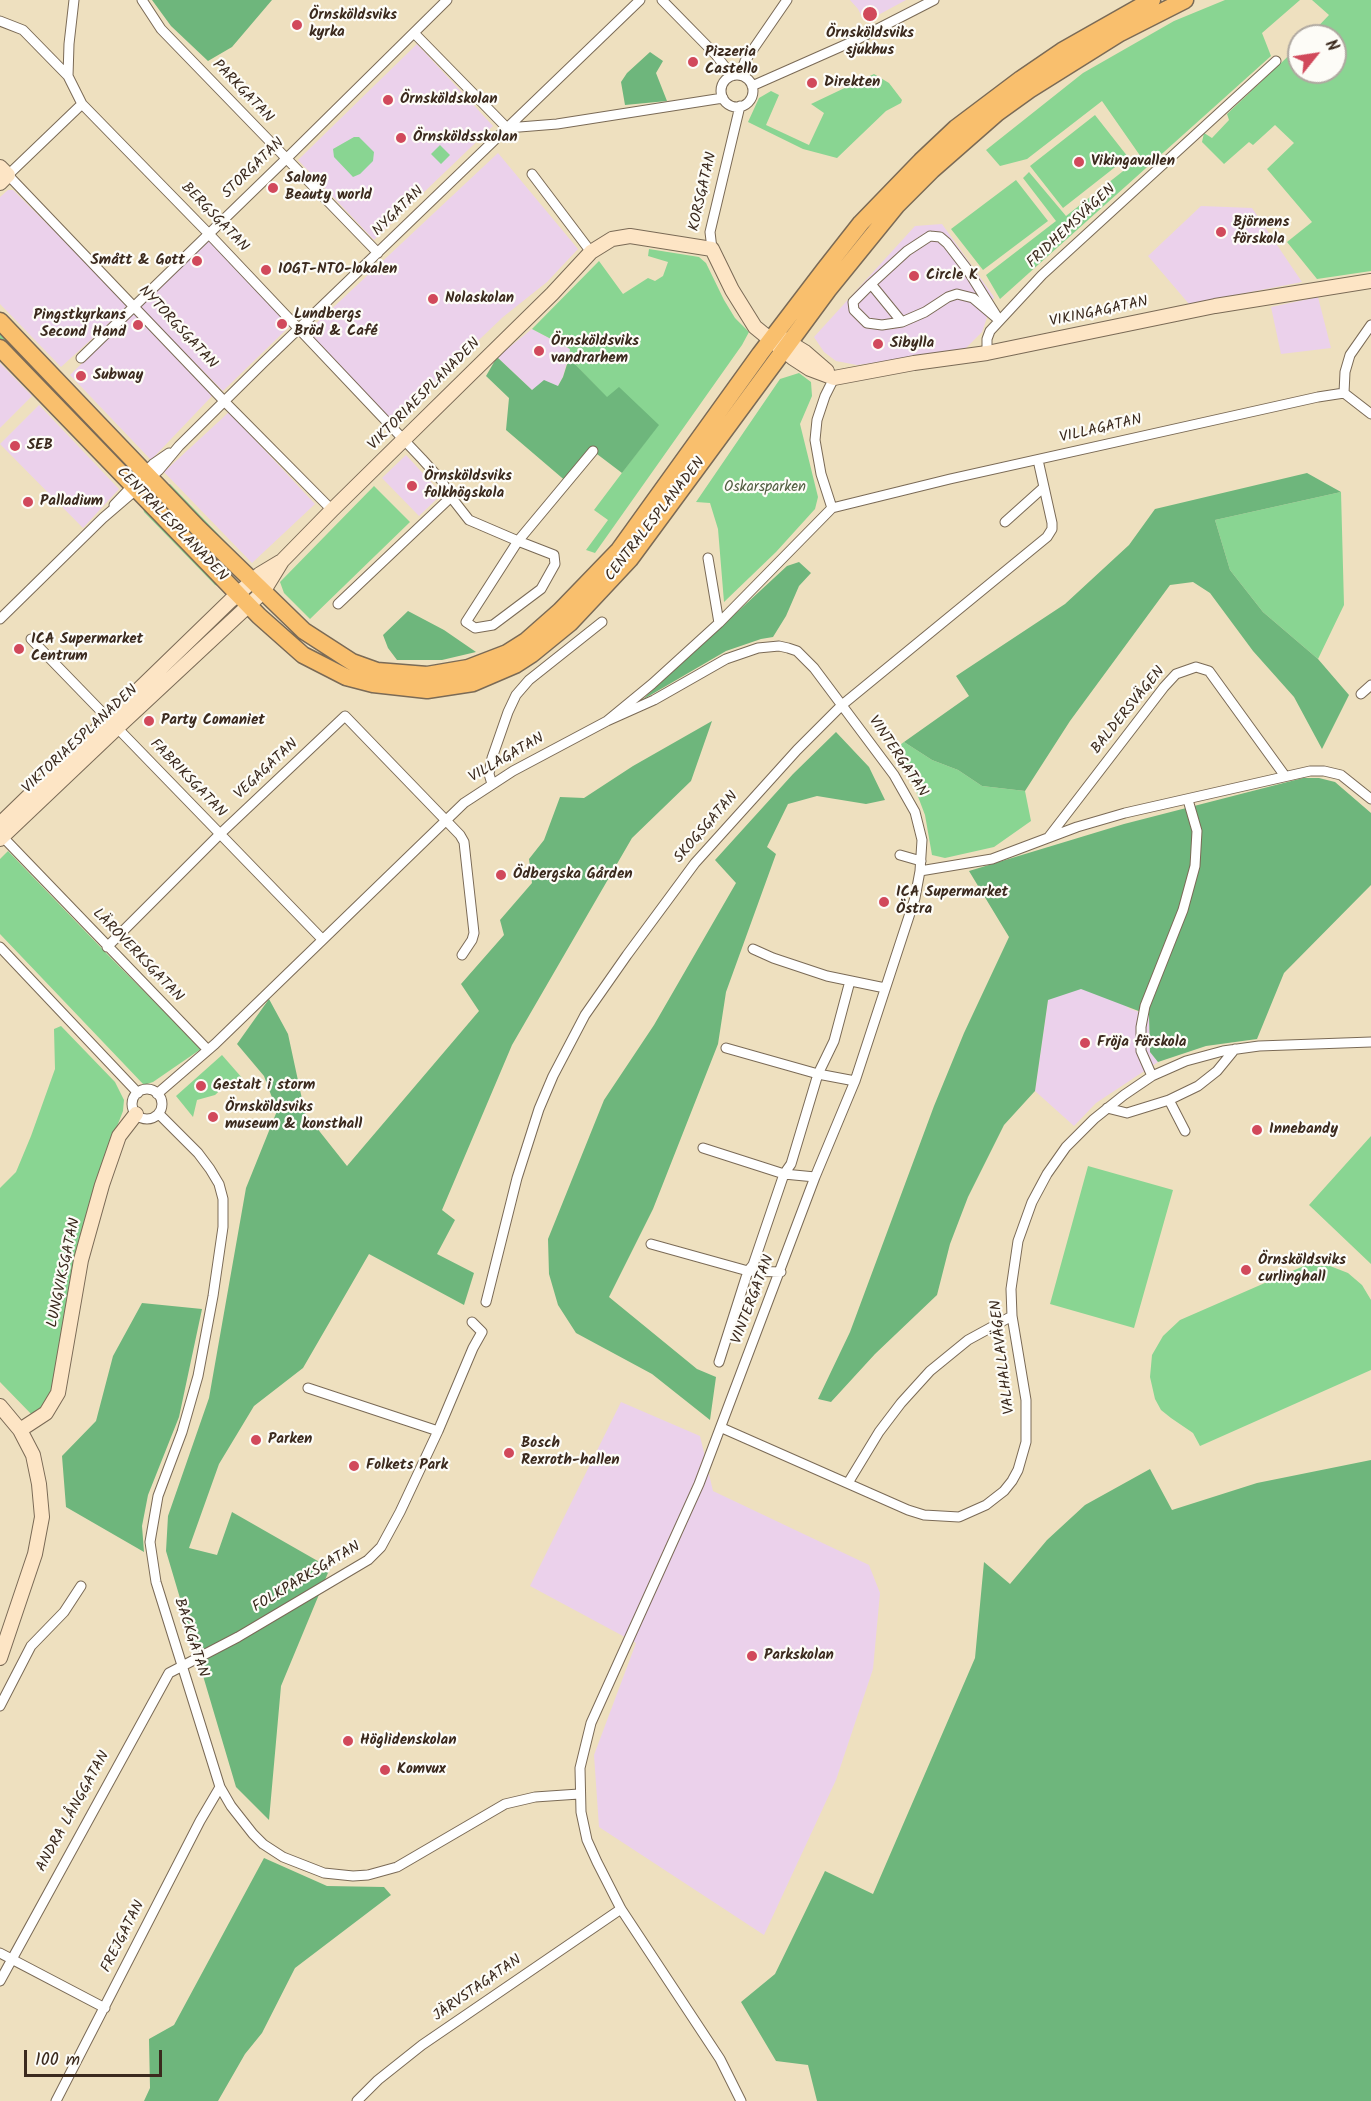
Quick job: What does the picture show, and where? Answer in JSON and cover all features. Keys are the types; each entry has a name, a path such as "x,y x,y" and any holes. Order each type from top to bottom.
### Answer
{"highway":[{"path":"865,230 921,161 956,128 1062,51 1152,0"},
{"path":"865,230 897,205 932,170 997,113 1069,63 1120,33 1185,0"},
{"name":"CENTRALESPLANADEN","path":"0,321 147,476 304,631 352,662 377,671 427,675 450,672 488,662 507,653 543,628 619,550 773,337 865,230"},
{"name":"CENTRALESPLANADEN","path":"0,348 243,600 303,655 355,680 399,688 427,690 473,683 495,675 515,665 570,623 637,549 787,347 865,230"}],"street":[{"path":"68,75 74,0"},
{"name":"PARKGATAN","path":"142,0 161,29 378,253"},
{"name":"STORGATAN","path":"81,358 447,0"},
{"name":"NYGATAN","path":"0,619 640,0"},
{"path":"414,33 507,128 557,124 723,99 731,105 740,106 748,101 752,86 748,80 736,76 662,0"},
{"path":"723,99 722,87 726,79 736,76 787,0"},
{"path":"752,86 856,40 934,0"},
{"name":"BERGSGATAN","path":"0,21 23,30 68,75 82,104 403,439 441,480 469,520 518,542"},
{"name":"FRIDHEMSVÄGEN","path":"987,353 988,335 1041,275 1276,61"},
{"path":"3,175 82,104"},
{"name":"KORSGATAN","path":"740,106 710,232 712,249 732,290 755,327 773,337"},
{"path":"532,174 591,252"},
{"name":"NYTORGSGATAN","path":"3,175 333,510"},
{"name":"VIKTORIAESPLANADEN","path":"1,833 113,723 258,587 403,439 552,294 591,252 612,239 630,236 712,249"},
{"path":"930,236 940,237 967,269 999,320 973,298 957,294 902,322 882,325 867,323 854,310 854,302 917,243 930,236"},
{"name":"VIKINGAGATAN","path":"834,378 914,363 987,353 1215,306 1371,281"},
{"path":"871,284 902,322"},
{"path":"1371,325 1350,355 1345,372 1344,393 1371,414"},
{"path":"773,337 810,369 834,378 817,420 815,440 821,474 832,508"},
{"name":"VILLAGATAN","path":"208,1050 464,803 492,784 607,721 719,623 832,508 1344,393"},
{"path":"518,542 554,555 555,564 541,589 493,625 476,628 466,622 518,542 593,451"},
{"name":"SKOGSGATAN","path":"486,1302 517,1178 539,1109 553,1076 585,1015 695,863 772,776 842,705 1047,537 1052,529 1052,523 1038,460"},
{"path":"1005,522 1044,487"},
{"path":"338,604 451,497"},
{"path":"708,558 719,623"},
{"path":"0,603 8,611"},
{"path":"492,784 489,774 492,758 516,695 529,680 602,622"},
{"name":"FABRIKSGATAN","path":"31,639 322,939"},
{"name":"VINTERGATAN","path":"607,721 654,700 726,659 770,646 797,651 814,668 894,775 915,812 922,840 915,898 855,1081 815,1177 722,1428 695,1494 591,1723 580,1768 579,1794 587,1840 621,1909 720,2059 741,2101"},
{"name":"BALDERSVÄGEN","path":"1048,839 1164,687 1176,674 1196,667 1209,671 1286,776"},
{"path":"1360,694 1371,685"},
{"name":"VEGAGATAN","path":"107,947 220,834 345,716 445,820"},
{"path":"900,855 920,866 992,859 1084,824 1310,771 1332,773 1347,778 1371,799"},
{"path":"1152,1076 1141,1050 1141,1026 1145,1006 1188,894 1195,866 1197,831 1188,800"},
{"path":"445,820 460,835 465,847 474,933 462,955"},
{"name":"LÄROVERKSGATAN","path":"1,833 107,947 208,1050"},
{"path":"0,947 138,1093"},
{"path":"753,949 827,976 885,988"},
{"path":"719,1362 748,1271 753,1265 784,1174 791,1164 818,1074 834,1041 850,981"},
{"name":"VALHALLAVÄGEN","path":"722,1428 924,1515 959,1516 993,1501 1004,1491 1018,1470 1026,1443 1026,1400 1012,1316 1011,1290 1015,1258 1032,1202 1059,1156 1080,1132 1107,1108 1152,1076 1186,1061 1235,1049 1259,1046 1371,1042"},
{"path":"726,1048 818,1074 855,1081"},
{"path":"1107,1108 1127,1113 1169,1100 1198,1086 1217,1071 1235,1049"},
{"path":"157,1094 208,1050"},
{"path":"146,1090 157,1094 162,1106 159,1114 145,1119 136,1114 133,1101 138,1093 146,1090"},
{"path":"1169,1100 1185,1131"},
{"name":"LUNGVIKSGATAN","path":"20,1430 46,1413 58,1393 81,1260 119,1136 136,1114"},
{"name":"BACKGATAN","path":"159,1114 198,1153 219,1184 223,1199 223,1227 198,1376 182,1432 158,1496 150,1533 150,1551 156,1582 220,1787 241,1821 273,1851 316,1871 353,1876 385,1871 403,1865 486,1813 505,1804 535,1797 579,1794"},
{"path":"703,1148 784,1174 815,1177"},
{"path":"651,1244 748,1271 781,1272"},
{"path":"848,1483 879,1432 930,1371 968,1340 1012,1316"},
{"name":"FOLKPARKSGATAN","path":"183,1666 238,1637 375,1555 394,1524 438,1431 473,1347 482,1332 472,1322"},
{"path":"308,1388 438,1431"},
{"path":"0,1407 20,1430 33,1455 42,1517 35,1554 0,1658"},
{"path":"0,1706 31,1646 64,1612 81,1586"},
{"name":"ANDRA LÅNGGATAN","path":"0,1981 161,1684 169,1673 183,1666"},
{"name":"FREJGATAN","path":"56,2101 200,1821 220,1787"},
{"name":"JÄRVSTAGATAN","path":"357,2101 378,2080 422,2045 621,1909"},
{"path":"0,1953 105,2008"}],"shaded area":[{"name":"Örnsköldsviks sjukhus","path":"850,0 906,0 867,21 863,19"},
{"name":"Örnsköldsskolan","path":"417,44 493,126 374,240 298,160"},
{"name":"Nolaskolan","path":"498,153 578,249 547,282 503,317 393,422 308,331"},
{"path":"8,190 13,190 129,305 61,367 0,304 0,197"},
{"name":"Björnens förskola","path":"1201,206 1252,208 1302,282 1189,304 1148,256"},
{"path":"942,224 994,297 982,332 965,349 857,365 836,361 824,352 814,337 915,226"},
{"path":"210,238 292,324 223,391 138,306"},
{"path":"1318,297 1331,348 1281,354 1271,307"},
{"path":"135,311 212,396 151,460 70,375"},
{"path":"532,329 570,349 563,377 558,386 532,390 497,357"},
{"path":"0,363 32,396 0,428"},
{"path":"39,405 119,489 83,528 0,444"},
{"path":"229,412 315,504 252,563 164,472"},
{"name":"Örnsköldsviks folkhögskola","path":"406,455 442,494 419,516 382,478"},
{"path":"1083,970 1130,1009 1149,1015 1150,1052 1158,1062 1096,1103 1074,1126 1035,1091 1048,1000"},
{"name":"Parkskolan","path":"621,1402 700,1436 713,1491 869,1565 880,1593 873,1669 836,1780 764,1935 599,1827 594,1755 636,1643 530,1586"}],"green space":[{"path":"152,0 272,0 232,47 208,61 171,26"},
{"path":"1225,0 1300,0 1262,33 1271,56 1000,299 986,275 1056,221 1023,178 1029,172 1066,216 1141,157 1102,101 1027,159 1000,166 986,150 1083,73 1174,21"},
{"path":"1312,0 1371,0 1371,271 1317,279 1287,242 1312,222 1267,169 1294,143 1275,125 1253,145 1249,142 1224,164 1202,142 1204,133 1212,138 1229,120 1227,114 1287,57 1287,84 1347,84 1347,24 1320,24 1329,15"},
{"path":"650,52 663,61 656,73 667,101 625,105 621,82 627,73"},
{"path":"874,74 889,83 902,100 901,103 886,111 837,158 803,149 748,122 759,98 771,91 779,95 766,125 809,145 824,113 811,104"},
{"name":"Vikingavallen","path":"1095,115 1128,157 1063,208 1030,166"},
{"path":"354,137 359,137 374,152 373,161 360,174 353,177 334,157 333,149"},
{"path":"440,145 450,155 441,164 431,154"},
{"path":"1016,180 1048,221 983,270 951,229"},
{"path":"649,249 699,257 706,263 735,318 749,332 595,553 586,550 608,520 594,510 658,425 607,398 569,358 570,349 532,329 599,261 623,294 648,278 655,281 663,276 668,262 648,256"},
{"path":"0,330 47,378 41,383 0,340"},
{"path":"497,357 532,390 544,380 558,386 569,358 607,397 619,387 659,425 622,473 593,451 568,483 506,430 509,398 486,376"},
{"name":"Oskarsparken","path":"799,373 811,382 812,396 800,424 818,497 815,509 776,552 724,602 718,529 710,503 696,502 780,379"},
{"path":"1307,473 1341,492 1215,520 1230,570 1263,612 1318,659 1349,695 1322,749 1294,697 1253,651 1210,593 1193,582 1170,585 1070,721 1025,791 982,786 958,770 932,760 904,742 969,696 956,676 1065,604 1129,545 1155,509"},
{"path":"170,484 243,560 242,563 165,486"},
{"path":"374,486 410,522 310,619 284,593 280,582"},
{"path":"1341,492 1344,605 1318,659 1263,612 1230,570 1215,520"},
{"path":"145,507 220,584 218,586 144,512"},
{"path":"799,562 811,573 799,586 786,616 773,637 726,651 642,700 787,566"},
{"path":"408,611 444,630 476,652 442,660 397,660 388,648 383,635"},
{"path":"712,721 691,781 632,838 512,1045 442,1210 455,1220 437,1254 474,1273 464,1305 369,1254 303,1368 254,1406 219,1464 189,1548 217,1555 232,1512 330,1568 281,1686 269,1820 236,1787 166,1551 168,1516 209,1398 246,1188 277,1111 264,1076 237,1044 269,999 288,1034 305,1113 347,1166 479,1011 461,984 504,935 500,920 532,883 529,859 544,840 560,797 584,798 633,766"},
{"path":"836,732 869,767 885,800 866,804 817,796 788,804 767,847 776,854 726,992 718,1044 653,1209 609,1297 697,1369 716,1377 710,1420 652,1374 576,1333 558,1305 549,1274 548,1239 604,1100 654,1025 736,883 715,860 793,774"},
{"path":"904,742 932,760 958,770 982,786 1025,791 1031,821 994,847 945,858 932,855 925,815 914,786 890,752"},
{"path":"1303,778 1319,778 1335,782 1371,813 1371,885 1284,973 1257,1039 1206,1046 1158,1062 1150,1052 1149,1015 1081,989 1048,1000 1035,1091 1004,1125 968,1197 950,1244 937,1295 875,1354 831,1402 818,1399 850,1332 934,1106 964,1033 1009,937 969,871 1124,824"},
{"path":"8,851 201,1049 153,1082 144,1085 0,934 0,859"},
{"path":"61,1026 115,1082 124,1100 123,1111 104,1160 88,1214 56,1391 35,1418 0,1382 0,1188 16,1172 31,1136 55,1069 54,1029"},
{"path":"222,1055 243,1079 237,1084 230,1081 215,1095 197,1100 193,1117 176,1096"},
{"path":"1371,1136 1371,1264 1309,1205"},
{"path":"1088,1166 1173,1190 1134,1328 1050,1304"},
{"path":"1313,1262 1315,1266 1330,1266 1348,1273 1362,1285 1371,1300 1371,1370 1200,1446 1193,1433 1161,1410 1155,1399 1150,1377 1152,1355 1163,1336 1180,1320"},
{"path":"142,1303 202,1309 179,1417 148,1495 142,1526 144,1552 66,1507 62,1456 96,1421 113,1356"},
{"path":"1371,1460 1371,2101 817,2101 808,2065 776,2061 741,2002 775,1974 825,1871 873,1894 975,1658 984,1562 1010,1584 1047,1540 1085,1505 1150,1469 1172,1510 1257,1483"},
{"path":"264,1858 327,1886 384,1887 391,1895 295,1968 262,2033 245,2054 218,2101 144,2101 150,2088 149,2039 174,2025"}],"place":[{"name":"Örnsköldsviks sjukhus","path":"870,14"},
{"name":"Örnsköldsviks kyrka","path":"297,25"},
{"name":"Pizzeria Castello","path":"693,62"},
{"name":"Direkten","path":"812,83"},
{"name":"Örnsköldskolan","path":"388,100"},
{"name":"Örnsköldsskolan","path":"401,138"},
{"name":"Vikingavallen","path":"1079,162"},
{"name":"Salong Beauty world","path":"273,188"},
{"name":"Björnens förskola","path":"1221,232"},
{"name":"Smått & Gott","path":"197,261"},
{"name":"IOGT-NTO-lokalen","path":"266,270"},
{"name":"Circle K","path":"914,276"},
{"name":"Nolaskolan","path":"433,299"},
{"name":"Lundbergs Bröd & Café","path":"282,324"},
{"name":"Pingstkyrkans Second Hand","path":"138,325"},
{"name":"Sibylla","path":"878,344"},
{"name":"Örnsköldsviks vandrarhem","path":"539,351"},
{"name":"Subway","path":"81,376"},
{"name":"SEB","path":"15,446"},
{"name":"Örnsköldsviks folkhögskola","path":"412,486"},
{"name":"Palladium","path":"28,502"},
{"name":"ICA Supermarket Centrum","path":"19,649"},
{"name":"Party Comaniet","path":"149,721"},
{"name":"Ödbergska Gården","path":"501,875"},
{"name":"ICA Supermarket Östra","path":"884,902"},
{"name":"Fröja förskola","path":"1085,1043"},
{"name":"Gestalt i storm","path":"201,1086"},
{"name":"Örnsköldsviks museum & konsthall","path":"213,1117"},
{"name":"Innebandy","path":"1257,1130"},
{"name":"Örnsköldsviks curlinghall","path":"1246,1270"},
{"name":"Parken","path":"256,1440"},
{"name":"Bosch Rexroth-hallen","path":"509,1453"},
{"name":"Folkets Park","path":"354,1466"},
{"name":"Parkskolan","path":"752,1656"},
{"name":"Höglidenskolan","path":"348,1741"},
{"name":"Komvux","path":"385,1770"}]}
